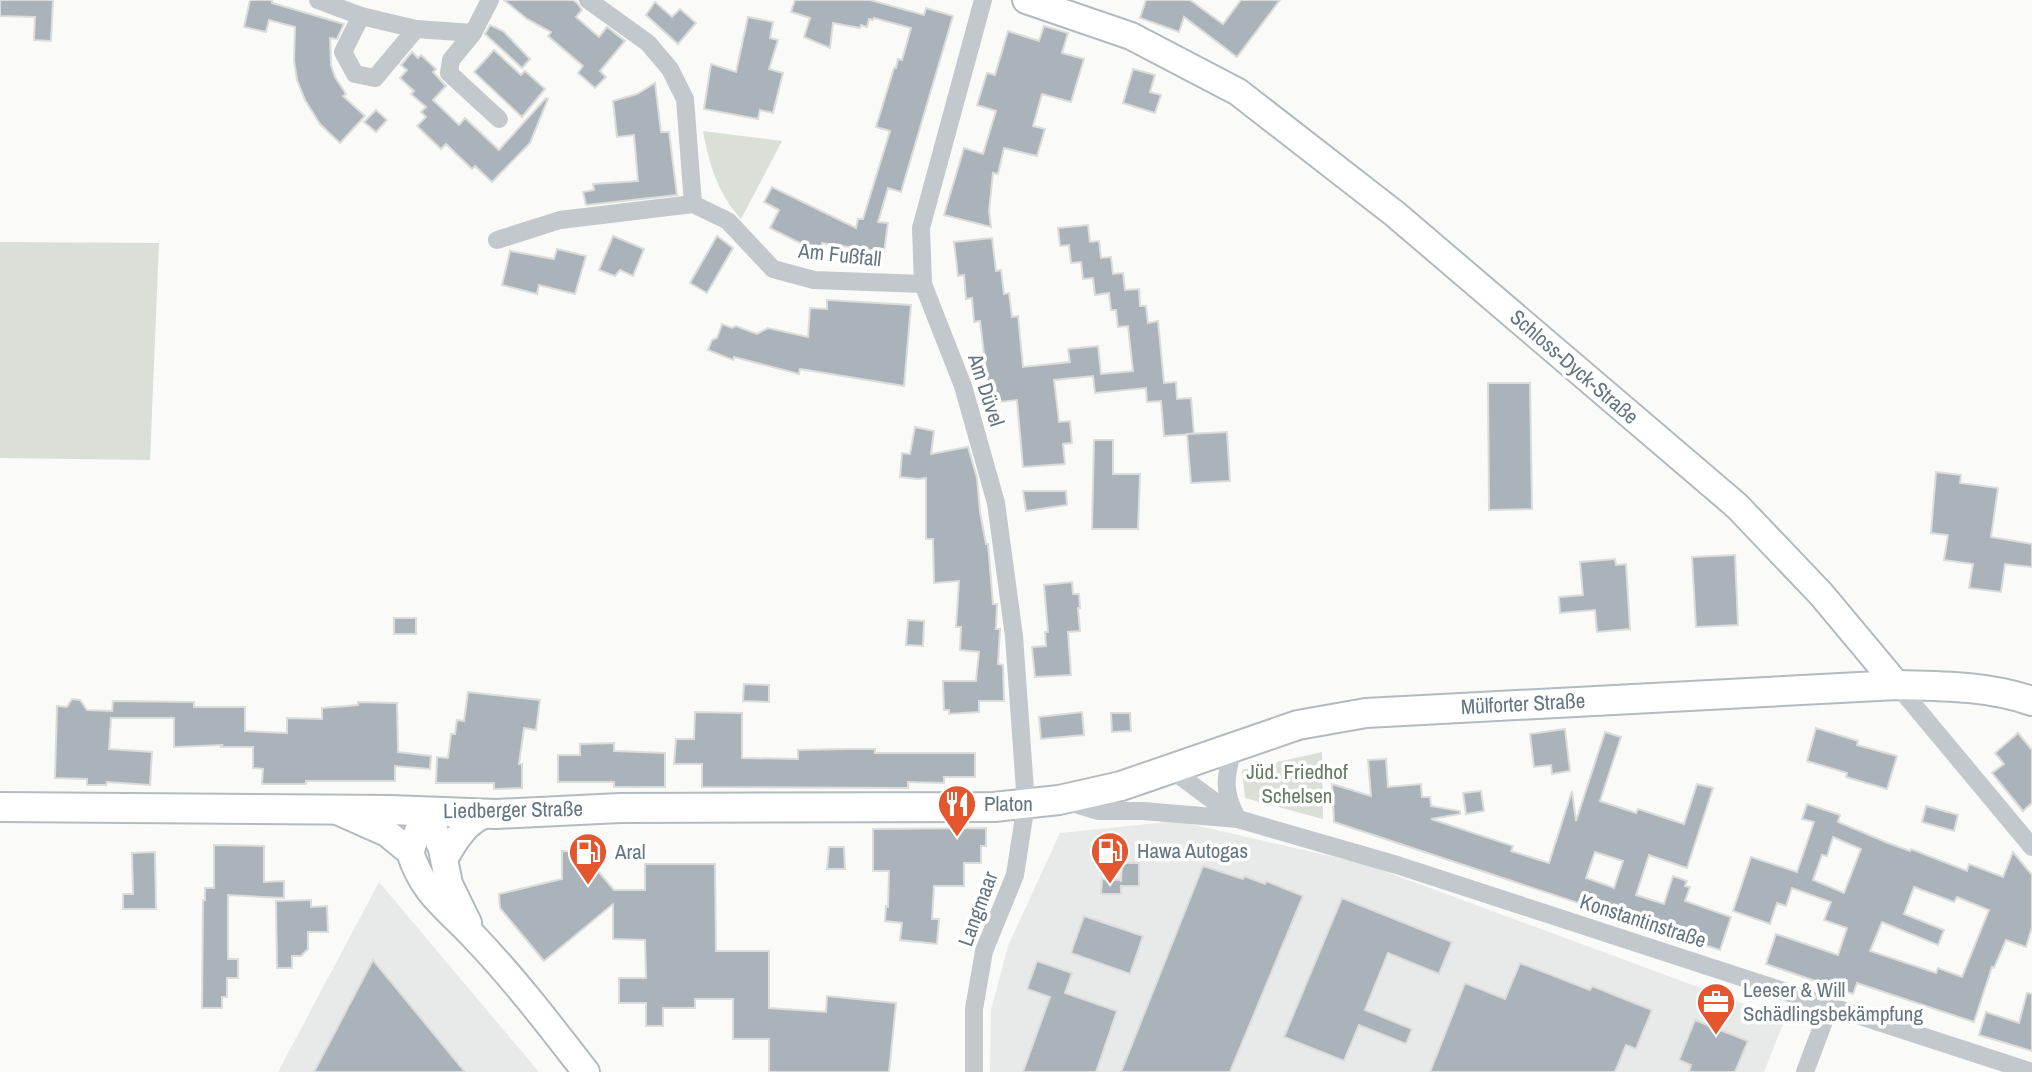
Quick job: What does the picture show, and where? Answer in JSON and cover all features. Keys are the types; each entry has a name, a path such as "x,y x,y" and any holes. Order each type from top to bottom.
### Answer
{"main road":[{"name":"Mülforter Straße","path":"1026,804 1059,800 1121,786 1298,725 1366,713 1897,685 1959,685 2008,693 2032,701"},
{"name":"Liedberger Straße","path":"0,807 332,809 487,814 620,808 982,807 1026,804"}],"street":[{"path":"318,0 361,16 416,29 473,33"},
{"path":"490,0 473,33 451,60 449,73 499,119"},
{"path":"497,240 560,220 692,204 685,99 670,69 648,43 588,0"},
{"name":"Am Düvel","path":"983,0 921,228 923,284 963,386 996,503 1014,636 1026,804"},
{"name":"Schloss-Dyck-Straße","path":"1026,0 1131,36 1238,92 1395,214 1737,506 1821,594 2032,847"},
{"path":"361,16 342,52 355,74 375,78 416,29"},
{"name":"Am Fußfall","path":"692,204 728,221 773,269 814,280 923,284"},
{"path":"1233,748 1225,785 1228,802 1238,819"},
{"name":"Konstantinstraße","path":"1172,770 1238,819"},
{"name":"Konstantinstraße","path":"1059,800 1098,811 1238,819 1397,865 2032,1072"},
{"name":"Langmaar","path":"974,1072 975,1009 984,951 1015,875 1026,804"},
{"path":"332,809 387,833 410,852 418,877 429,891 477,939 586,1072"},
{"path":"410,852 426,811"},
{"path":"426,811 445,858 445,874 477,939"},
{"path":"445,858 470,823 478,816 487,814"},
{"path":"1805,1072 1830,1005"}],"shaded area":[{"path":"1177,821 1365,864 1785,1019 1764,1072 990,1072 991,1010 1008,946 1060,833"},
{"path":"379,882 539,1072 278,1072"}],"green space":[{"path":"703,131 782,141 741,219 726,199 716,178"},
{"path":"0,242 159,243 150,460 0,458"},
{"name":"Jüd. Friedhof Schelsen","path":"1322,752 1323,819 1245,798 1242,770"}],"building":[{"path":"0,0 53,0 51,41 34,40 35,17 0,16"},
{"path":"250,0 272,0 272,3 344,24 337,39 330,38 331,65 346,94 343,96 365,116 340,143 320,124 305,100 297,80 294,60 295,27 269,20 266,32 244,27"},
{"path":"504,0 573,0 577,3 582,10 576,17 599,37 607,27 625,41 600,71 606,77 595,88 578,73 583,66 548,36 551,32 527,19"},
{"path":"795,0 870,0 924,15 926,8 953,16 901,192 888,188 878,222 888,223 884,252 822,243 818,252 770,228 779,210 764,202 772,187 856,228 858,219 863,219 890,131 876,127 894,68 898,59 902,60 911,28 874,18 869,19 867,27 861,25 860,28 833,23 830,48 804,37 810,18 791,12"},
{"path":"1146,0 1190,0 1223,24 1241,0 1280,0 1237,57 1184,17 1179,32 1140,18"},
{"path":"655,2 672,17 680,9 696,23 678,44 646,15"},
{"path":"748,17 773,22 770,38 778,40 769,69 783,73 773,113 760,110 758,119 704,109 711,64 736,72"},
{"path":"490,25 503,31 530,59 522,68 485,34"},
{"path":"1044,26 1068,33 1062,53 1084,59 1071,102 1042,94 1033,126 1045,129 1037,156 1004,148 998,174 993,173 989,211 991,227 944,215 964,148 983,154 996,111 977,105 987,73 995,75 1008,31 1039,41"},
{"path":"494,50 521,75 525,71 545,89 522,117 474,72"},
{"path":"412,52 418,58 421,55 436,69 433,72 446,86 433,100 459,125 465,118 499,150 546,98 548,99 530,143 492,182 475,166 472,169 446,144 441,149 417,126 426,117 421,112 426,107 411,94 414,91 400,78 407,70 401,65"},
{"path":"1133,69 1155,75 1150,92 1161,95 1155,113 1123,103"},
{"path":"655,83 661,132 669,132 677,195 586,205 583,192 594,190 593,184 638,181 634,135 617,137 613,101 637,94"},
{"path":"376,110 387,120 376,132 364,122"},
{"path":"1088,225 1090,242 1099,241 1101,258 1111,257 1113,274 1123,273 1125,290 1139,289 1140,306 1146,306 1148,323 1158,321 1164,383 1176,382 1177,399 1191,398 1194,434 1164,436 1161,401 1147,402 1146,388 1095,393 1093,376 1054,380 1059,422 1070,421 1072,443 1063,444 1065,464 1023,467 1017,400 990,403 980,321 974,322 972,298 966,299 964,275 958,276 954,242 992,238 996,271 1001,270 1004,294 1009,293 1012,317 1018,316 1023,367 1070,362 1068,349 1098,346 1101,374 1133,371 1128,326 1118,327 1116,310 1111,310 1109,293 1095,295 1093,278 1083,279 1081,262 1071,263 1069,245 1060,246 1058,228"},
{"path":"613,236 644,249 633,276 620,270 615,276 599,270"},
{"path":"717,236 733,248 707,293 690,283"},
{"path":"557,249 586,256 575,294 539,285 537,294 502,285 510,251 554,259"},
{"path":"827,300 911,305 904,386 800,369 799,374 734,357 733,360 708,350 712,340 717,338 722,324 757,334 768,328 808,337 810,308 827,309"},
{"path":"1488,383 1530,383 1532,509 1489,510"},
{"path":"915,427 934,431 931,454 968,447 977,478 980,512 988,544 993,604 997,604 996,629 1000,629 998,664 1003,665 1004,701 979,701 979,712 949,714 949,710 944,710 943,681 976,681 979,652 960,650 961,627 956,627 959,581 934,583 933,539 926,539 926,478 900,477 902,453 910,454"},
{"path":"1227,432 1230,481 1191,483 1187,434"},
{"path":"1094,440 1113,440 1113,474 1140,474 1138,529 1092,529"},
{"path":"1936,472 1961,475 1960,483 1998,488 1991,537 2032,544 2032,567 2005,564 2001,592 1969,588 1973,564 1944,560 1948,535 1931,533"},
{"path":"1023,491 1066,491 1067,505 1026,511"},
{"path":"1735,555 1738,625 1696,627 1692,557"},
{"path":"1615,559 1616,565 1626,564 1630,629 1597,632 1595,610 1560,613 1559,597 1583,595 1580,562"},
{"path":"1072,582 1073,594 1079,594 1080,631 1068,632 1071,675 1035,677 1032,647 1046,646 1045,632 1048,632 1044,585"},
{"path":"394,618 416,618 416,634 394,634"},
{"path":"908,620 924,621 923,646 906,645"},
{"path":"744,684 769,685 769,702 743,701"},
{"path":"468,692 540,700 536,730 524,728 519,764 522,764 522,788 494,789 494,783 436,783 437,757 448,758 451,734 455,734 457,720 464,721"},
{"path":"72,699 80,700 87,710 112,711 113,701 194,702 194,707 245,707 245,731 287,733 287,718 322,719 322,708 358,705 358,702 397,703 398,752 431,756 430,769 395,766 395,781 262,784 263,769 253,768 253,747 174,747 174,718 111,718 109,749 152,752 150,785 107,782 106,785 87,785 87,779 55,778 57,706 67,707"},
{"path":"695,712 742,713 742,758 798,759 798,750 875,749 875,753 975,753 975,777 944,777 944,783 908,782 908,788 702,787 702,764 674,764 676,739 694,739"},
{"path":"1082,712 1084,735 1041,739 1039,717"},
{"path":"1111,713 1130,713 1131,731 1112,732"},
{"path":"1816,728 1858,741 1857,745 1897,756 1887,789 1846,777 1847,773 1807,761"},
{"path":"1565,729 1570,771 1552,774 1551,765 1534,767 1530,734"},
{"path":"1605,732 1621,737 1600,801 1636,813 1638,809 1684,824 1697,784 1713,788 1687,868 1649,855 1636,895 1664,904 1673,876 1687,881 1685,886 1690,887 1685,901 1731,917 1720,950 1334,822 1332,784 1371,796 1368,760 1386,759 1388,787 1421,784 1422,797 1430,797 1431,806 1460,811 1460,814 1431,819 1513,846 1511,851 1549,863 1572,791 1576,821","holes":["1595,852 1623,861 1614,888 1586,878"]},
{"path":"2018,733 2032,750 2032,803 2023,811 1992,773 2004,764 1995,753"},
{"path":"614,743 614,751 665,753 665,787 614,787 614,782 558,782 558,755 580,755 580,744"},
{"path":"1481,791 1484,811 1466,814 1463,793"},
{"path":"1807,804 1840,815 1838,822 1888,843 1967,871 1969,864 2003,877 2013,852 2032,875 2032,927 2026,947 2006,940 1994,968 1992,967 1974,1022 1857,983 1853,994 1766,964 1776,934 1838,955 1847,928 1824,920 1831,902 1792,888 1786,906 1777,903 1770,924 1733,911 1751,857 1797,872 1814,822 1802,819","holes":["1833,837 1861,849 1844,893 1813,880 1822,855 1827,856","1914,887 1954,902 1957,897 1989,910 1962,977 1938,968 1936,973 1870,951 1882,922 1938,945 1944,930 1904,914"]},
{"path":"1926,806 1958,815 1954,831 1922,822"},
{"path":"986,828 986,846 981,846 981,863 964,863 964,886 934,886 932,919 939,919 937,944 900,940 902,923 885,921 889,871 873,871 873,829"},
{"path":"214,845 264,846 264,882 284,881 284,898 228,895 228,959 238,959 238,978 227,978 227,997 222,997 222,1008 202,1008 203,900 205,888 214,888"},
{"path":"829,847 844,847 845,869 827,869"},
{"path":"562,851 582,852 614,890 645,890 645,864 715,864 716,951 769,951 769,1008 826,1012 827,996 896,1003 889,1072 769,1072 769,1039 733,1039 733,999 695,999 695,1008 663,1008 663,1026 646,1026 646,1003 619,1003 619,978 646,978 645,940 613,939 613,904 544,961 500,908 499,894 562,879"},
{"path":"155,852 156,909 123,909 123,894 133,894 132,853"},
{"path":"1122,863 1139,863 1139,886 1121,886 1121,894 1101,894 1102,879 1121,882"},
{"path":"1203,866 1243,879 1244,876 1265,884 1266,881 1303,896 1230,1072 1121,1072"},
{"path":"1342,898 1452,942 1439,974 1388,953 1365,1010 1412,1029 1406,1044 1359,1025 1344,1061 1284,1037"},
{"path":"311,900 311,907 327,906 328,932 308,932 308,949 301,956 292,956 292,968 277,968 276,901"},
{"path":"1084,916 1143,936 1130,974 1071,953"},
{"path":"373,960 465,1072 314,1072"},
{"path":"1037,961 1072,973 1065,993 1117,1011 1096,1072 1023,1072 1050,997 1027,989"},
{"path":"1520,963 1590,990 1592,986 1652,1010 1636,1049 1626,1045 1615,1072 1430,1072 1465,983 1505,999"},
{"path":"2027,993 2032,994 2032,1051 1979,1035 1986,1012 2019,1023"},
{"path":"1695,1020 1748,1041 1735,1072 1689,1072 1691,1065 1679,1060"}],"place":[{"name":"Platon","path":"957,838"},
{"name":"Hawa Autogas","path":"1110,885"},
{"name":"Aral","path":"588,886"},
{"name":"Leeser & Will Schädlingsbekämpfung","path":"1716,1036"}]}
